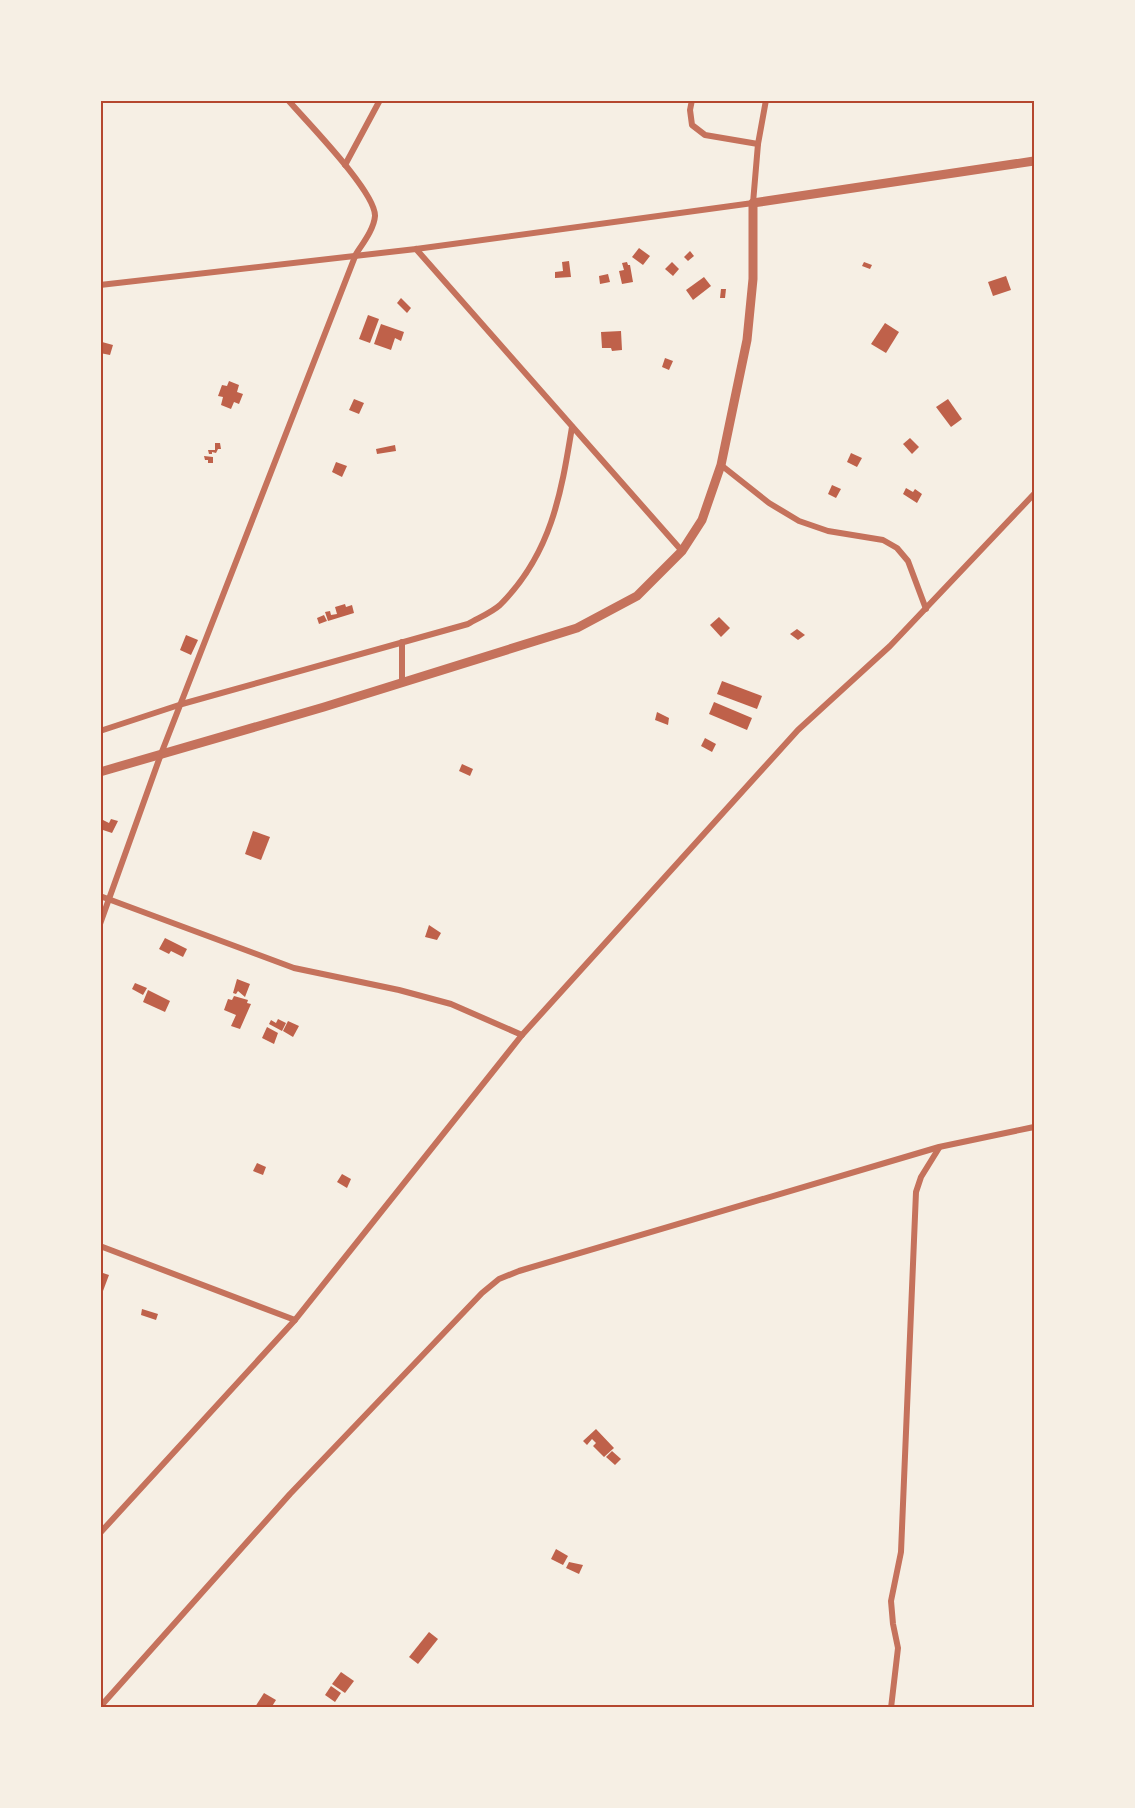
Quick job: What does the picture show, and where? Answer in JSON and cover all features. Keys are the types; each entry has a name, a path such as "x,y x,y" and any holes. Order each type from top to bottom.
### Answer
{"street":[{"path":"100,924 161,754 356,254 372,226 375,215 371,201 345,165 288,100"},
{"path":"345,165 380,100"},
{"path":"692,100 690,110 692,125 705,135 758,144"},
{"path":"100,772 577,628 637,596 682,551 702,520 721,465 747,340 753,279 753,203 758,144 766,100"},
{"path":"100,285 356,254 416,249 753,203 1035,161"},
{"path":"416,249 682,551"},
{"path":"100,731 182,704 468,624 498,606 535,557 552,525 562,489 572,427"},
{"path":"721,465 769,503 799,521 828,531 883,540 897,548 908,561 926,609"},
{"path":"100,1533 295,1320 522,1035 798,730 890,646 1035,494"},
{"path":"402,642 402,682"},
{"path":"100,896 294,968 399,990 451,1004 522,1035"},
{"path":"100,1707 290,1494 482,1293 499,1279 519,1271 939,1147 1035,1127"},
{"path":"891,1707 898,1648 891,1601 902,1552 916,1192 921,1177 939,1147"},
{"path":"100,1246 295,1320"}],"building":[{"path":"639,248 650,256 643,265 632,257"},
{"path":"690,251 694,256 688,261 684,257"},
{"path":"569,261 571,277 555,278 555,272 563,271 562,262"},
{"path":"627,262 630,265 633,282 622,284 619,271 624,270 622,263"},
{"path":"672,262 679,269 673,276 665,269"},
{"path":"864,262 872,265 870,269 862,266"},
{"path":"608,274 610,282 600,284 599,276"},
{"path":"1006,276 1011,290 993,296 988,282"},
{"path":"704,277 711,286 693,300 686,290"},
{"path":"721,289 726,289 725,298 720,298"},
{"path":"401,298 411,308 407,313 397,303"},
{"path":"368,315 379,319 370,343 359,339"},
{"path":"885,323 899,332 886,353 871,344"},
{"path":"381,324 404,332 401,341 395,338 391,350 374,344"},
{"path":"621,331 622,350 612,351 611,348 602,348 601,332"},
{"path":"102,342 113,345 110,355 100,353"},
{"path":"665,358 673,361 669,370 662,367"},
{"path":"229,381 239,385 237,392 243,394 239,404 234,402 231,409 221,405 223,397 218,396 222,385 227,386"},
{"path":"354,399 364,403 359,414 349,410"},
{"path":"948,399 962,419 951,427 936,407"},
{"path":"910,438 919,447 912,454 903,444"},
{"path":"215,443 220,443 221,449 209,454 208,450 215,450"},
{"path":"395,445 396,451 377,454 376,449"},
{"path":"851,453 862,458 857,467 847,462"},
{"path":"204,456 213,457 213,463 208,463"},
{"path":"336,462 347,466 342,477 332,472"},
{"path":"832,485 841,489 836,498 828,494"},
{"path":"906,488 913,492 915,489 922,494 917,503 903,494"},
{"path":"345,604 346,607 352,605 354,613 328,621 325,612 330,611 331,615 337,614 335,607"},
{"path":"324,615 327,621 319,624 317,618"},
{"path":"719,617 730,628 721,637 710,625"},
{"path":"797,629 805,635 798,640 790,634"},
{"path":"186,635 198,640 191,655 180,650"},
{"path":"722,681 762,696 757,709 717,694"},
{"path":"714,702 752,718 747,730 709,714"},
{"path":"657,712 669,718 668,725 655,720"},
{"path":"705,738 716,744 712,752 701,746"},
{"path":"462,764 473,769 470,776 459,771"},
{"path":"111,819 118,821 112,833 100,829 103,820 109,823"},
{"path":"253,831 270,837 261,860 245,854"},
{"path":"429,925 441,933 437,940 425,937"},
{"path":"165,938 187,949 183,957 171,951 169,954 159,949"},
{"path":"237,979 250,984 245,997 238,991 236,994 233,993"},
{"path":"135,983 147,988 143,995 132,989"},
{"path":"148,990 170,1001 165,1012 143,1002"},
{"path":"234,996 248,1000 247,1003 251,1004 240,1029 231,1026 236,1015 224,1010 228,999 232,1000"},
{"path":"278,1019 286,1023 282,1031 269,1024 271,1020 276,1023"},
{"path":"288,1021 299,1026 293,1037 283,1031"},
{"path":"267,1027 278,1033 274,1044 262,1038"},
{"path":"257,1163 266,1167 263,1175 253,1171"},
{"path":"342,1174 351,1179 347,1188 337,1182"},
{"path":"100,1272 109,1275 103,1291 100,1290"},
{"path":"142,1309 158,1314 156,1320 141,1315"},
{"path":"596,1429 614,1448 604,1457 593,1446 596,1443 592,1439 587,1445 583,1441"},
{"path":"612,1451 621,1459 615,1465 606,1457"},
{"path":"556,1549 568,1556 563,1565 551,1559"},
{"path":"569,1562 583,1565 579,1574 566,1568"},
{"path":"429,1632 438,1639 418,1664 409,1657"},
{"path":"341,1672 354,1681 345,1693 332,1684"},
{"path":"331,1686 341,1693 335,1702 325,1695"},
{"path":"264,1693 276,1700 271,1708 255,1707"}]}
